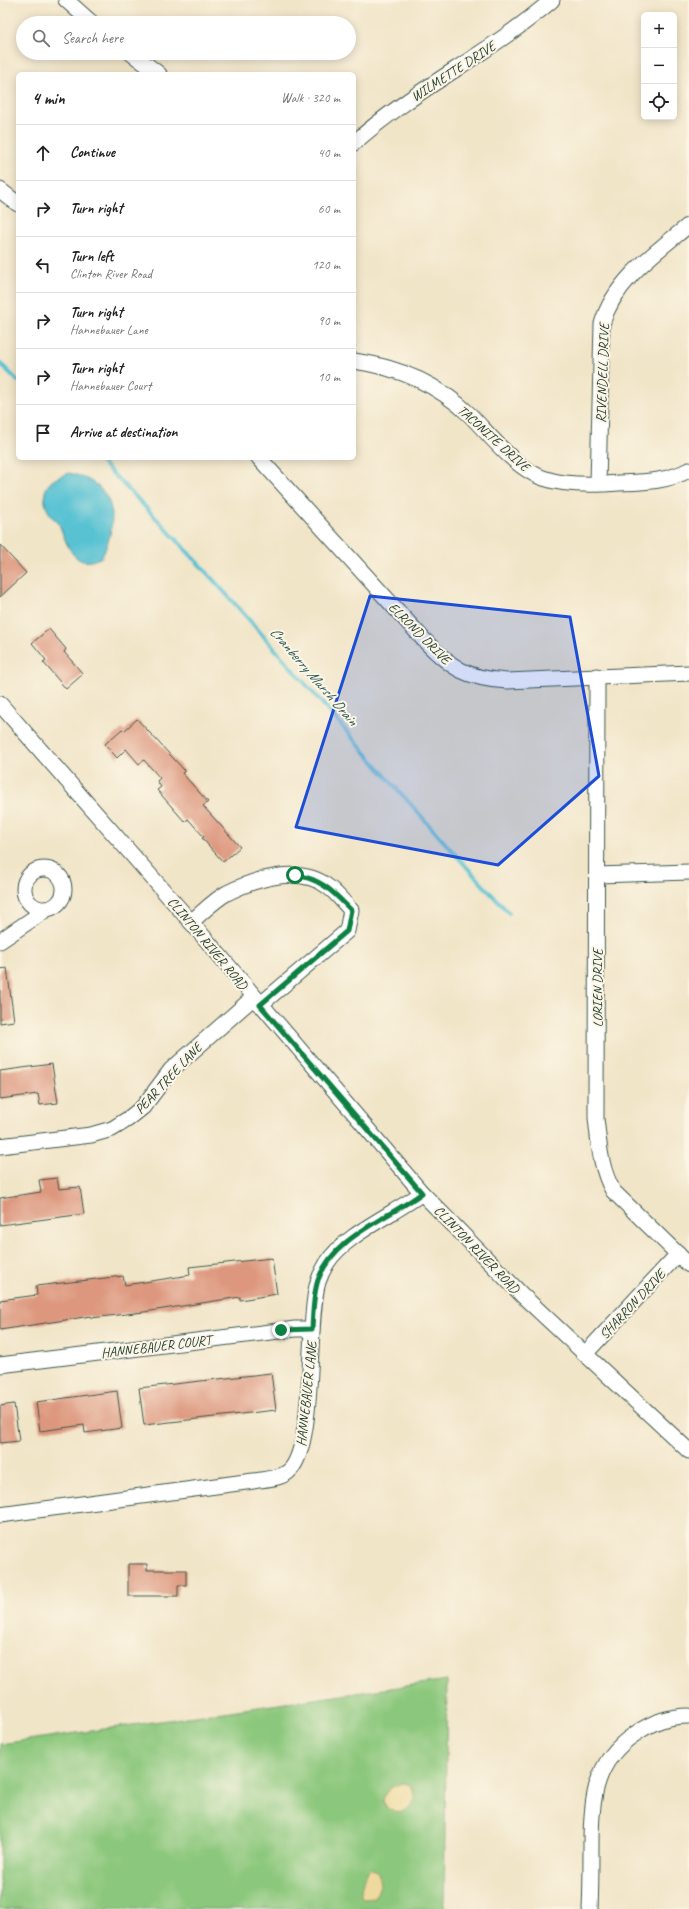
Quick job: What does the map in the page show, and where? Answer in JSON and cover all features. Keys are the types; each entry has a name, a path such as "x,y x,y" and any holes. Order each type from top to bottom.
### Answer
{"street":[{"path":"66,0 84,16"},
{"name":"WILMETTE DRIVE","path":"356,140 410,99 481,54 552,0"},
{"path":"140,60 156,72"},
{"path":"0,190 16,202"},
{"name":"RIVENDELL DRIVE","path":"598,484 602,324 607,308 631,276 689,225"},
{"name":"TACONITE DRIVE","path":"356,360 393,368 424,382 468,413 507,453 525,468 542,478 557,482 598,484 663,480 689,470"},
{"name":"ELROND DRIVE","path":"263,460 444,660 461,671 492,680 689,673"},
{"name":"LORIEN DRIVE","path":"597,676 598,875 596,1118 599,1154 605,1176 613,1191 689,1265"},
{"name":"CLINTON RIVER ROAD","path":"0,704 190,922 422,1193 487,1260 689,1451"},
{"path":"0,941 19,930 47,909 59,903 64,890 63,883 55,872 42,870 30,875 24,886 26,909 19,930"},
{"path":"598,875 689,872"},
{"name":"PEAR TREE LANE","path":"0,1146 91,1135 112,1129 128,1119 143,1107 172,1070 347,931 351,910 327,886 308,877 295,875 277,877 256,882 226,894 190,922"},
{"path":"26,898 35,907 47,909"},
{"name":"HANNEBAUER LANE","path":"0,1515 281,1476 288,1472 298,1460 304,1431 314,1304 318,1281 328,1261 355,1236 404,1206 422,1193"},
{"name":"SHARRON DRIVE","path":"585,1354 678,1254"},
{"name":"HANNEBAUER COURT","path":"0,1365 295,1329 312,1329"},
{"path":"590,1909 591,1812 597,1782 603,1768 611,1756 628,1738 647,1726 662,1719 689,1716"}],"highlighted area":[{"path":"370,596 570,617 599,776 498,865 296,827"}],"green space":[{"path":"447,1680 444,1909 0,1909 0,1744"}],"sand":[{"path":"404,1783 410,1785 413,1791 413,1802 406,1810 394,1811 388,1809 383,1801 386,1793 393,1786"},
{"path":"370,1868 378,1872 380,1885 375,1898 364,1899 361,1896 363,1880 366,1872"}],"water":[{"path":"69,473 85,478 97,485 105,494 110,504 112,516 108,543 102,557 92,561 84,561 77,558 72,553 58,522 51,515 46,505 45,494 49,484"}],"building":[{"path":"0,545 26,573 0,597"},
{"path":"49,629 66,649 64,652 83,674 66,689 43,662 46,660 32,643"},
{"path":"137,719 185,771 182,773 208,802 203,806 240,847 223,862 188,819 185,822 157,790 161,787 157,781 160,778 144,760 139,764 126,749 117,758 105,744 122,729 124,731"},
{"path":"7,968 14,1021 0,1023 0,969"},
{"path":"52,1064 58,1103 40,1105 38,1094 0,1099 0,1071"},
{"path":"57,1178 59,1189 80,1187 84,1214 0,1225 0,1198 41,1192 39,1180"},
{"path":"272,1258 277,1294 240,1300 240,1297 144,1312 91,1318 91,1316 0,1330 0,1300 37,1295 36,1286 123,1276 125,1285 190,1275 189,1267"},
{"path":"271,1373 276,1410 144,1425 139,1388"},
{"path":"117,1391 122,1428 85,1433 84,1425 40,1431 36,1402"},
{"path":"14,1404 19,1441 0,1443 0,1406"},
{"path":"128,1564 147,1564 147,1570 186,1570 186,1585 178,1585 178,1596 128,1596"}],"waterway":[{"name":"Cranberry Marsh Drain","path":"0,363 16,379"},
{"name":"Cranberry Marsh Drain","path":"99,460 151,513 255,626 457,857 509,913"}],"route":[{"path":"281,1330 312,1329 318,1281 328,1261 355,1236 404,1206 422,1193 260,1005 347,931 351,919 351,910 327,886 308,877 295,875"}]}
